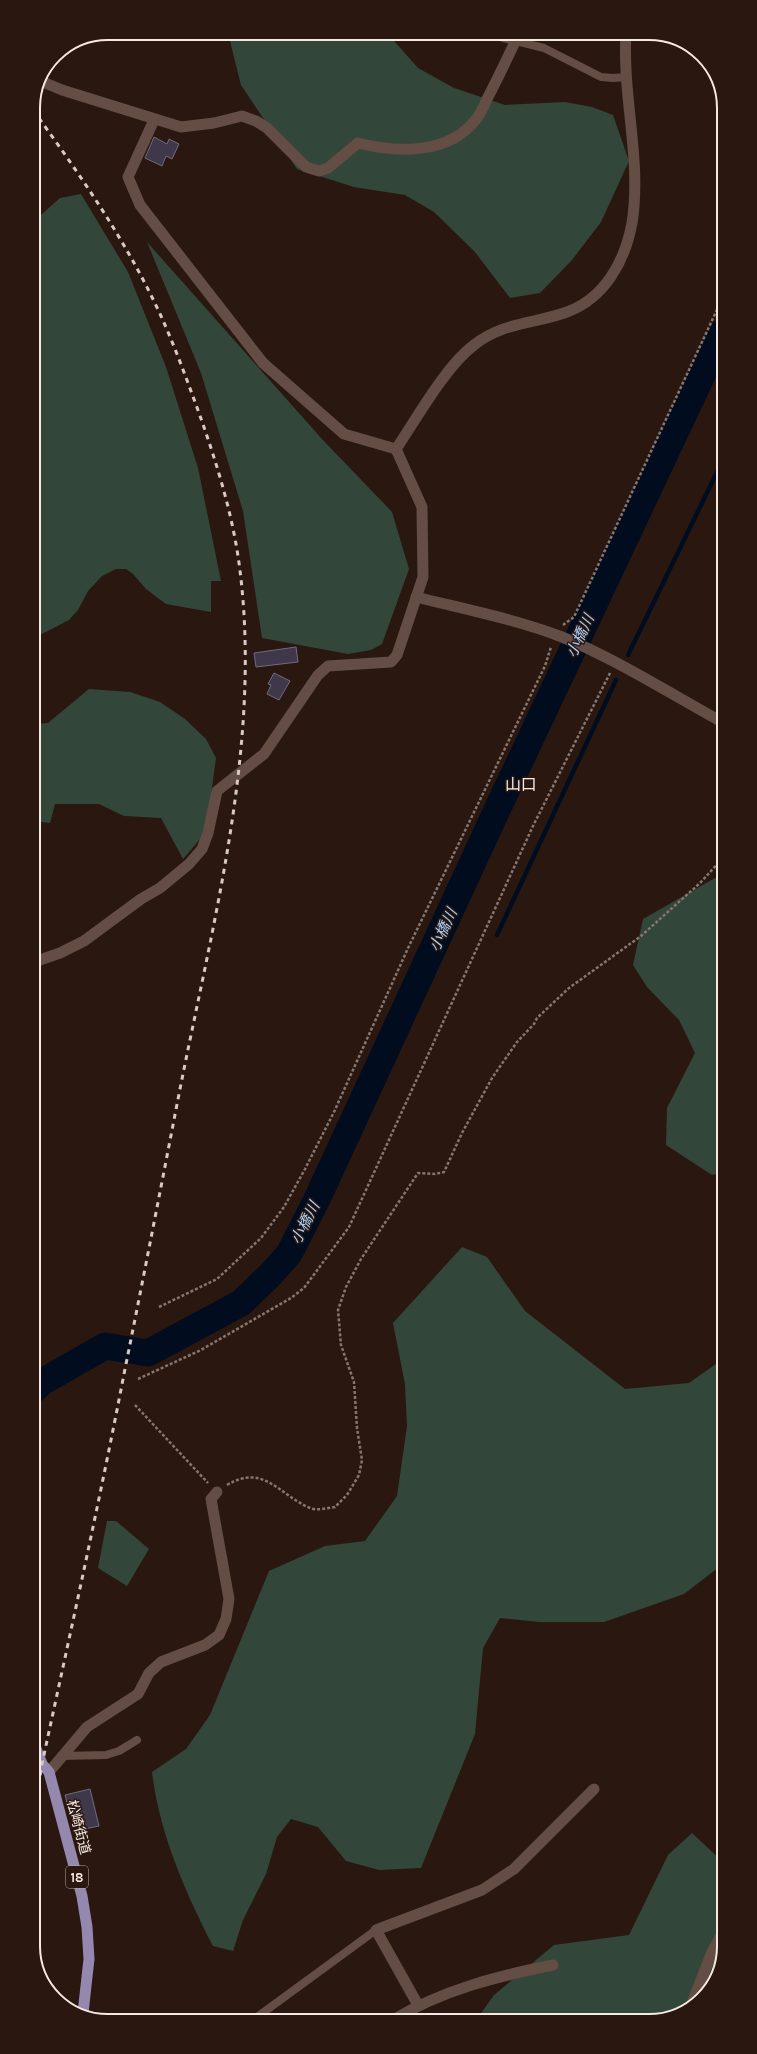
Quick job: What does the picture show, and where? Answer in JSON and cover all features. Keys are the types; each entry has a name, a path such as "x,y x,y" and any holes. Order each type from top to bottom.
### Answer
{"main road":[{"name":"松崎街道","path":"40,1759 48,1772 82,1896 89,1959 83,2009"}],"street":[{"path":"396,449 456,361 474,345 495,331 568,312 594,297 608,282 620,262 627,244 632,222 634,197 633,137 624,60 625,40"},
{"path":"45,83 154,120 181,127 214,123 242,116 256,121 267,128 306,167 319,171 328,168 358,143 398,150 433,147 458,136 477,119 515,42"},
{"path":"40,960 60,953 84,941 141,899 160,888 189,864 202,849 208,833 217,791 264,754 318,675 328,666 391,662 397,655 423,577 422,507 396,449 344,434 263,362 140,205 128,177 154,120"},
{"path":"416,597 557,636 612,662 717,719"},
{"path":"48,1772 87,1727 138,1694 149,1673 161,1662 205,1645 218,1635 226,1619 229,1599 211,1500 217,1492"},
{"path":"418,2005 376,1930 482,1890 514,1869 594,1789"},
{"path":"704,1987 712,1952 717,1943"},
{"path":"403,2014 418,2005 466,1986 512,1973 553,1965"}],"lane":[{"path":"510,40 544,48 601,77 626,77"},
{"path":"61,1756 106,1756 119,1751 137,1740"},
{"path":"261,2014 376,1930"}],"path":[{"path":"159,1307 217,1279 261,1238 284,1207 306,1169 334,1112 409,946 545,666 557,636 558,627 574,617 717,310"},
{"path":"138,1379 201,1350 291,1298 308,1282 349,1227 533,826 612,662"},
{"path":"136,1406 217,1492 229,1484 249,1476 269,1481 311,1509 335,1507 347,1495 359,1475 362,1460 357,1428 354,1382 341,1345 338,1310 346,1287 361,1258 418,1174 435,1174 444,1172 462,1133 492,1078 517,1042 534,1024 537,1018 569,988 641,936 700,883 717,864"}],"green space":[{"path":"230,40 393,40 418,68 454,88 505,105 565,102 592,107 613,115 629,161 601,222 572,260 540,293 510,298 475,252 434,212 405,195 354,187 297,169 241,85"},
{"path":"81,194 128,272 166,367 198,468 221,581 211,581 211,612 166,604 146,589 133,574 126,569 116,569 102,576 88,591 78,610 69,620 40,635 40,216 60,198"},
{"path":"147,242 322,439 392,512 409,569 382,644 371,650 348,654 262,638 243,511 201,373"},
{"path":"89,689 130,692 160,702 185,719 206,739 216,758 208,817 201,838 183,859 161,818 124,816 99,804 55,804 50,823 40,822 40,724 48,723"},
{"path":"717,877 717,1174 712,1175 666,1145 667,1108 695,1053 679,1020 647,987 633,965 643,919"},
{"path":"462,1247 487,1257 525,1311 625,1389 689,1383 717,1363 717,1569 684,1594 604,1622 539,1622 500,1618 483,1648 475,1734 421,1868 379,1870 346,1861 318,1827 291,1819 277,1837 266,1874 243,1920 233,1951 213,1946 183,1883 167,1839 155,1794 152,1772 186,1749 210,1715 269,1571 325,1546 365,1541 397,1496 407,1426 405,1384 393,1323"},
{"path":"107,1521 116,1521 149,1549 127,1586 98,1568"},
{"path":"692,1833 717,1856 716,1960 710,1976 703,1988 687,2003 667,2012 649,2014 481,2014 494,1995 554,1945 629,1935 668,1855"}],"building":[{"path":"154,137 167,144 169,139 179,144 172,159 166,156 162,166 145,158"},
{"path":"296,647 298,662 256,667 254,653"},
{"path":"274,673 290,681 279,700 267,694 271,685 268,684"},
{"path":"90,1789 99,1826 84,1829 80,1812 70,1814 65,1795"}],"waterway":[{"name":"小橋川","path":"40,1384 105,1346 148,1353 241,1303 289,1254 317,1199 496,812 717,344"},
{"path":"628,655 717,472"},
{"path":"497,935 616,680"}],"railway":[{"path":"40,120 86,185 118,236 148,289 171,340 205,431 228,506 239,563 245,629 245,696 240,763 231,830 105,1472 40,1776"}],"district":[{"name":"山口","path":"521,784"}]}
